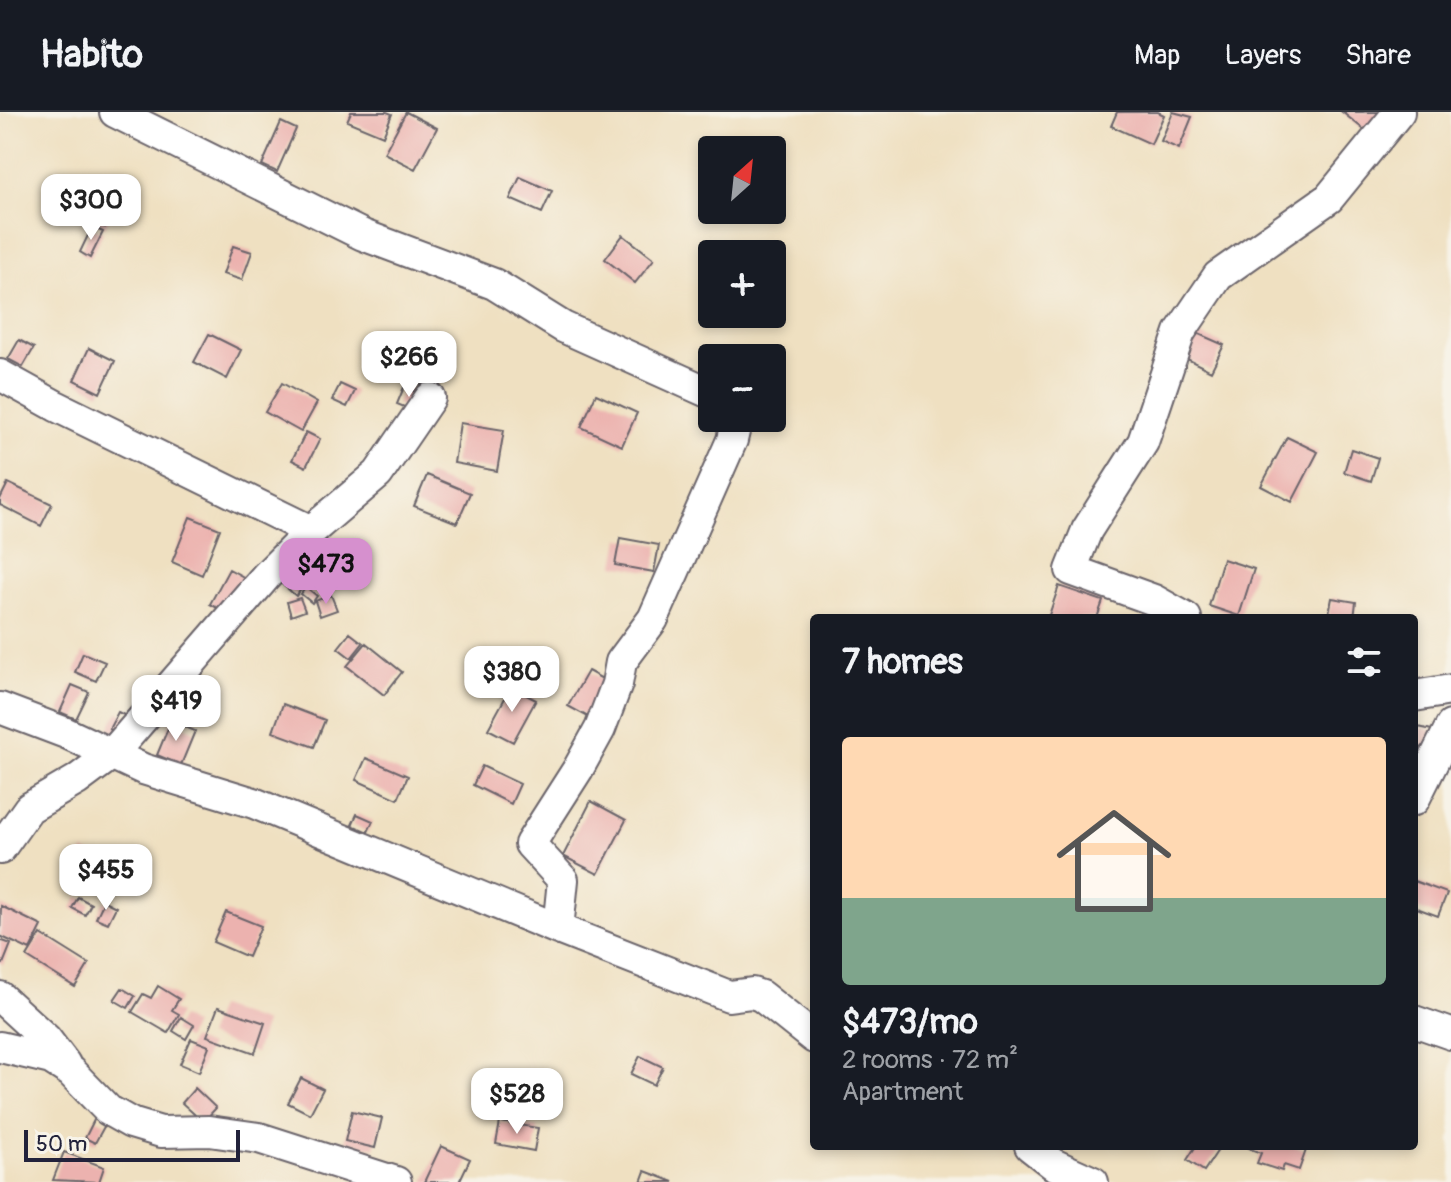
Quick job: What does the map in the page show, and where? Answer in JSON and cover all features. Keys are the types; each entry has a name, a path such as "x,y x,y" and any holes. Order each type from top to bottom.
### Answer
{"street":[{"path":"115,112 363,235 494,284 563,327 698,388"},
{"path":"1179,614 1154,600 1071,570 1087,530 1143,442 1180,332 1218,276 1329,198 1399,112"},
{"path":"0,375 56,406 311,531"},
{"path":"0,849 29,808 77,780 112,754 267,575 311,531 378,474 430,398"},
{"path":"558,929 563,880 530,844 600,729 617,684 621,662 653,619 734,432"},
{"path":"1418,695 1451,690"},
{"path":"0,708 143,769 254,803 729,996 752,993 761,996 810,1035"},
{"path":"1418,792 1451,726"},
{"path":"0,997 46,1039 71,1072 108,1110 131,1123 161,1132 209,1131 259,1138 396,1182"},
{"path":"1418,1022 1451,1034"},
{"path":"0,1047 51,1059 71,1072"},
{"path":"1035,1150 1053,1164 1093,1182"}],"building":[{"path":"351,112 392,114 383,136 347,121"},
{"path":"406,112 437,128 415,169 384,153"},
{"path":"1117,112 1158,112 1164,115 1151,144 1111,126"},
{"path":"1173,112 1192,117 1179,149 1161,141"},
{"path":"1342,112 1384,112 1367,132"},
{"path":"281,122 296,129 277,172 262,165"},
{"path":"520,177 552,191 542,213 510,199"},
{"path":"102,208 112,213 105,227 96,222"},
{"path":"92,227 103,232 90,258 80,252"},
{"path":"623,235 654,259 635,283 605,259"},
{"path":"233,246 252,252 242,280 223,274"},
{"path":"1192,331 1224,345 1211,371 1181,356"},
{"path":"209,334 241,350 227,379 194,362"},
{"path":"19,340 34,348 23,367 8,359"},
{"path":"89,348 115,361 100,393 74,380"},
{"path":"282,383 317,403 301,432 265,412"},
{"path":"340,384 355,391 347,407 332,400"},
{"path":"404,387 421,394 414,411 397,404"},
{"path":"596,394 637,413 622,446 581,427"},
{"path":"460,423 504,430 497,471 454,463"},
{"path":"306,432 320,439 306,467 292,460"},
{"path":"1287,437 1318,452 1292,502 1261,486"},
{"path":"1351,449 1378,458 1371,481 1344,472"},
{"path":"427,475 470,493 457,523 414,506"},
{"path":"8,483 52,504 41,526 0,505"},
{"path":"190,517 220,529 202,575 172,562"},
{"path":"620,538 659,545 654,572 615,565"},
{"path":"324,539 337,547 327,564 313,556"},
{"path":"1223,559 1254,569 1240,614 1209,606"},
{"path":"294,561 304,570 296,579 285,571"},
{"path":"229,569 247,579 227,613 210,604"},
{"path":"280,569 302,588 296,596 274,577"},
{"path":"1059,586 1103,601 1098,614 1049,614"},
{"path":"306,587 317,596 312,603 301,594"},
{"path":"331,595 337,610 320,616 315,601"},
{"path":"300,598 305,611 291,616 287,602"},
{"path":"1332,598 1356,602 1354,614 1329,614"},
{"path":"350,633 363,643 351,658 338,648"},
{"path":"366,643 402,672 384,695 347,666"},
{"path":"83,653 105,662 96,681 75,672"},
{"path":"588,671 608,682 588,717 568,706"},
{"path":"72,685 89,692 76,719 60,712"},
{"path":"511,687 536,700 513,742 488,729"},
{"path":"283,704 325,720 314,747 273,732"},
{"path":"118,712 128,717 120,734 109,729"},
{"path":"171,721 195,731 181,765 157,755"},
{"path":"1418,727 1432,730 1428,749 1418,747"},
{"path":"366,758 408,776 398,799 356,780"},
{"path":"482,766 520,784 511,804 473,785"},
{"path":"591,801 626,820 598,874 563,856"},
{"path":"357,814 373,821 368,832 352,825"},
{"path":"84,851 120,868 113,884 77,866"},
{"path":"1418,882 1447,893 1438,916 1418,908"},
{"path":"78,897 91,904 85,915 72,908"},
{"path":"104,901 116,907 108,923 96,918"},
{"path":"1,906 42,926 30,950 0,936"},
{"path":"226,912 261,926 248,957 213,942"},
{"path":"41,934 89,964 75,987 27,957"},
{"path":"0,940 11,944 3,964 0,963"},
{"path":"158,986 179,999 172,1010 179,1014 168,1033 132,1012 143,994 151,998"},
{"path":"122,988 135,996 128,1008 114,1000"},
{"path":"218,1007 265,1023 255,1053 207,1036"},
{"path":"181,1017 194,1025 186,1039 173,1031"},
{"path":"191,1039 209,1046 199,1072 180,1064"},
{"path":"640,1056 663,1067 654,1085 631,1074"},
{"path":"301,1078 323,1089 310,1114 288,1103"},
{"path":"195,1088 216,1108 203,1122 182,1103"},
{"path":"352,1111 382,1118 375,1148 345,1141"},
{"path":"95,1118 106,1123 95,1143 85,1138"},
{"path":"500,1122 538,1128 534,1151 496,1144"},
{"path":"441,1146 470,1159 459,1182 424,1182"},
{"path":"1193,1150 1218,1150 1204,1171 1187,1160"},
{"path":"1253,1150 1306,1150 1299,1170 1284,1165 1282,1171 1257,1163 1261,1153"},
{"path":"64,1152 104,1167 99,1182 53,1180"},
{"path":"645,1171 674,1182 641,1182"}]}
